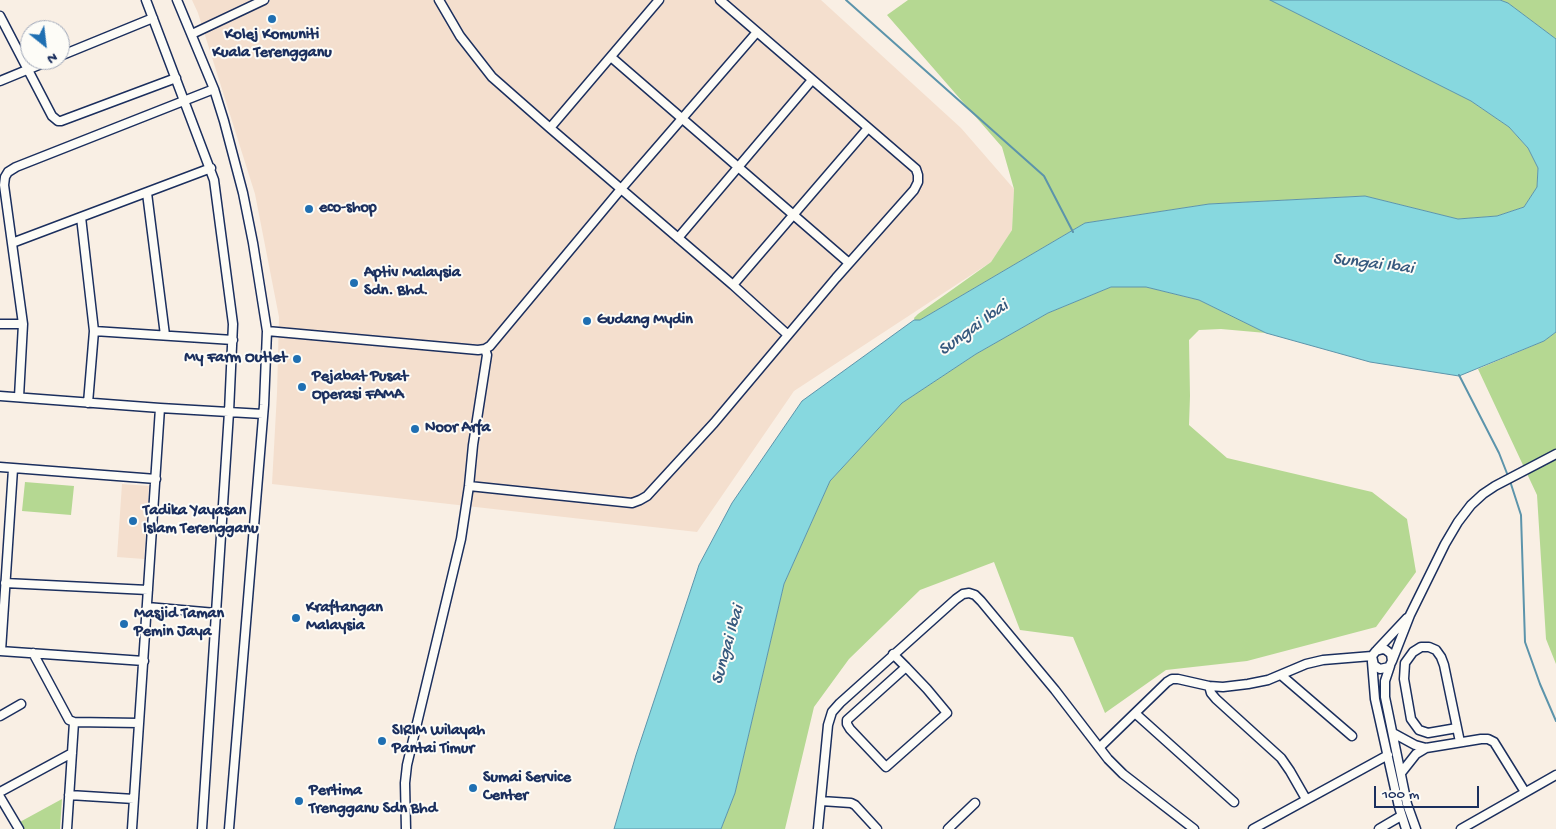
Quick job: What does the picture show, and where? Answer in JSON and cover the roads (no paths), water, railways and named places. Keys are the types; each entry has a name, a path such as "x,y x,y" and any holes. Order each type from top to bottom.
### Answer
{"street":[{"path":"146,0 211,168 232,316 233,340 229,412 202,829"},
{"path":"177,0 214,89 243,193 267,331 263,414 229,829"},
{"path":"192,34 264,0"},
{"path":"438,0 460,36 488,72 788,334"},
{"path":"550,128 659,0"},
{"path":"470,486 632,502 647,496 714,423 788,334 914,190 918,182 916,169 720,0"},
{"path":"0,16 20,54"},
{"path":"70,52 154,18"},
{"path":"267,331 478,350 490,346 621,189 757,32"},
{"path":"611,57 849,263"},
{"path":"0,81 26,70"},
{"path":"29,70 52,116 58,121 176,78"},
{"path":"678,238 812,80"},
{"path":"19,397 23,324 4,185 8,172 182,94 214,89"},
{"path":"733,285 868,128"},
{"path":"12,243 211,168"},
{"path":"147,193 165,335"},
{"path":"81,217 94,331 88,403"},
{"path":"0,324 23,324"},
{"path":"94,331 233,340"},
{"path":"406,829 405,783 407,765 461,539 487,355 485,349"},
{"path":"0,396 263,414"},
{"path":"132,829 160,408"},
{"path":"1416,829 1408,804 1393,733 1385,689 1387,672 1410,615 1445,544 1471,505 1495,486 1556,454"},
{"path":"0,467 156,479"},
{"path":"13,468 4,531 5,583 0,651 144,661"},
{"path":"5,583 148,590"},
{"path":"818,829 829,722 832,712 894,654 963,594 975,595 1055,690 1108,759 1123,774 1194,829"},
{"path":"147,607 216,613"},
{"path":"1392,662 1386,668 1380,669 1374,665 1374,656 1410,615"},
{"path":"1457,728 1428,733 1419,730 1411,719 1404,679 1406,663 1413,652 1421,647 1429,647 1436,650 1441,657 1444,665 1460,742"},
{"path":"1100,747 1172,679 1223,687 1248,684 1268,680 1306,664 1323,660 1374,656 1386,650 1391,654 1392,662"},
{"path":"33,653 66,716 74,722 139,723"},
{"path":"894,654 906,667 948,713 886,767 850,729 848,720 906,667"},
{"path":"1374,656 1375,699 1406,829"},
{"path":"1281,675 1352,736"},
{"path":"1209,686 1216,699 1281,758 1306,799"},
{"path":"0,716 21,704"},
{"path":"1136,714 1234,802"},
{"path":"67,829 74,722"},
{"path":"1393,733 1415,745 1426,748"},
{"path":"1401,773 1416,754 1426,748 1488,739 1494,742 1525,792"},
{"path":"0,792 72,753"},
{"path":"1253,829 1388,755"},
{"path":"1461,829 1556,775"},
{"path":"69,795 134,799"},
{"path":"0,797 19,829"},
{"path":"821,801 851,804 877,829"},
{"path":"948,829 975,803"},
{"path":"1379,829 1402,816"}],"water":[{"name":"Sungai Ibai","path":"1270,0 1500,0 1508,3 1556,39 1556,332 1544,341 1459,376 1370,362 1266,333 1199,300 1146,287 1111,287 1048,313 976,354 902,403 830,481 784,584 735,793 721,829 614,829 636,755 699,565 732,503 802,401 914,320 920,320 1085,223 1209,204 1365,196 1458,219 1497,216 1524,207 1537,187 1538,168 1528,148 1509,127 1471,101"}],"waterway":[{"path":"846,0 1044,176 1073,232"},
{"path":"1459,375 1499,453 1508,476"},
{"path":"1510,481 1521,515 1525,642 1556,721"}],"place":[{"name":"Kolej Komuniti Kuala Terengganu","path":"272,19"},
{"name":"eco-shop","path":"309,209"},
{"name":"Aptiv Malaysia Sdn. Bhd.","path":"354,283"},
{"name":"Gudang Mydin","path":"587,321"},
{"name":"My Farm Outlet","path":"297,359"},
{"name":"Pejabat Pusat Operasi FAMA","path":"302,387"},
{"name":"Noor Arfa","path":"415,429"},
{"name":"Tadika Yayasan Islam Terengganu","path":"133,521"},
{"name":"Kraftangan Malaysia","path":"296,618"},
{"name":"Masjid Taman Pemin Jaya","path":"124,624"},
{"name":"SIRIM Wilayah Pantai Timur","path":"382,741"},
{"name":"Sumai Service Center","path":"473,788"},
{"name":"Pertima Trengganu Sdn Bhd","path":"299,801"}]}
